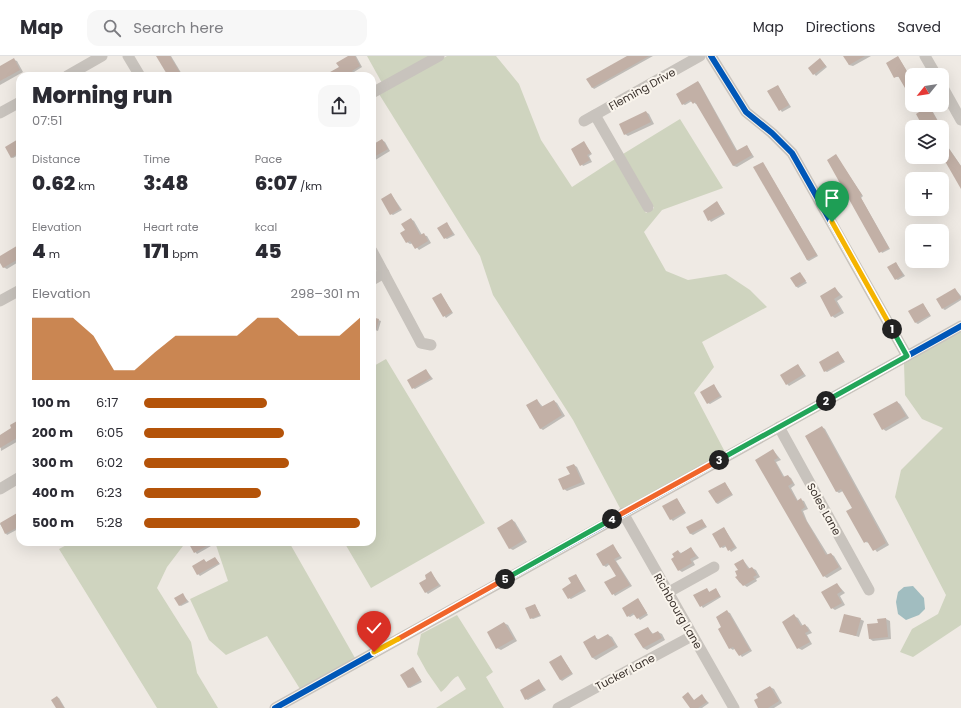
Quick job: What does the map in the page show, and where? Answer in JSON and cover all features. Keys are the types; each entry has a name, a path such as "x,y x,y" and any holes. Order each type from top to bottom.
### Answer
{"street":[{"path":"74,72 102,56"},
{"path":"128,56 138,72"},
{"path":"376,91 439,56"},
{"name":"Fleming Drive","path":"584,121 700,56"},
{"path":"711,56 746,112 776,136 792,153 907,356"},
{"path":"925,56 932,68"},
{"path":"949,99 961,120"},
{"path":"0,113 16,104"},
{"path":"595,115 648,207"},
{"path":"376,258 421,343 431,345"},
{"path":"376,278 384,273"},
{"path":"0,301 16,292"},
{"path":"275,708 622,513 961,326"},
{"name":"Soles Lane","path":"778,427 869,590"},
{"path":"0,488 16,479"},
{"name":"Richbourg Lane","path":"622,513 734,708"},
{"path":"667,593 714,567"},
{"name":"Tucker Lane","path":"558,708 692,636"}],"green space":[{"path":"367,56 430,56 382,83"},
{"path":"447,56 496,56 519,84 541,140 572,187 615,159 646,213 654,208 623,154 680,119 723,188 662,210 644,232 666,271 688,280 726,274 750,290 767,307 702,342 714,367 694,393 725,452 621,510 573,420 493,295 480,256 379,94"},
{"path":"961,331 961,625 913,657 900,652 912,629 938,614 946,595 895,497 901,470 943,428 922,419 905,395 904,363"},
{"path":"386,359 485,523 371,588 346,546 376,546 376,365"},
{"path":"65,546 183,546 167,567 157,588 191,642 197,673 218,708 157,708 59,549"},
{"path":"216,546 291,546 355,658 300,689 267,636 226,655 209,640 190,599 228,581"},
{"path":"457,615 493,672 486,677 504,708 436,708 466,689 458,676 453,679 441,692 417,654 421,634"}],"water":[{"path":"913,586 924,598 925,609 919,615 906,620 898,614 896,602 898,592 904,587"}],"building":[{"path":"156,56 170,56 180,72 166,72"},
{"path":"348,56 355,56 360,66 353,72 330,72 339,67 336,63"},
{"path":"627,56 649,56 592,88 586,79"},
{"path":"843,56 865,56 849,65"},
{"path":"898,56 905,68 905,88 898,76 894,78 886,63"},
{"path":"14,58 20,70 0,81 0,66"},
{"path":"820,58 826,66 813,75 808,68"},
{"path":"698,81 736,151 747,145 752,155 733,166 695,102 693,104 690,100 682,105 676,94"},
{"path":"778,85 789,105 779,111 767,91"},
{"path":"646,111 651,122 624,135 619,124"},
{"path":"919,112 932,112 937,120 919,120 916,114"},
{"path":"382,139 388,149 376,156 376,143"},
{"path":"16,140 16,155 11,158 5,147"},
{"path":"584,141 591,153 587,155 590,160 580,166 571,149"},
{"path":"949,149 961,166 961,189 947,164 949,164"},
{"path":"836,154 862,195 860,196 889,248 879,253 827,160"},
{"path":"763,162 817,255 807,260 753,167"},
{"path":"391,193 400,209 390,215 381,199"},
{"path":"717,201 724,213 708,221 703,211"},
{"path":"411,218 420,235 424,233 428,241 415,249 410,241 406,243 400,233 405,230 401,224"},
{"path":"447,222 453,234 444,239 437,228"},
{"path":"16,246 16,260 3,268 0,263 0,256"},
{"path":"896,262 903,275 895,280 887,267"},
{"path":"800,272 806,281 796,287 790,278"},
{"path":"835,287 840,295 834,299 841,311 831,317 820,296"},
{"path":"955,288 961,298 942,309 936,299"},
{"path":"441,293 452,312 443,317 432,298"},
{"path":"923,303 930,315 915,323 908,311"},
{"path":"376,318 379,319 376,330"},
{"path":"838,351 844,361 824,372 819,362"},
{"path":"798,364 804,374 786,385 780,375"},
{"path":"426,369 431,378 412,389 407,380"},
{"path":"714,384 720,396 707,404 700,392"},
{"path":"537,399 541,407 554,400 562,415 540,429 526,405"},
{"path":"897,401 906,416 882,430 873,414"},
{"path":"16,422 16,438 0,448 0,435 11,428 10,425"},
{"path":"822,426 886,543 873,551 867,541 864,543 846,511 852,508 841,489 836,492 805,436"},
{"path":"773,449 778,458 774,460 783,477 788,475 793,483 788,486 797,501 801,498 805,507 801,510 804,517 826,555 831,553 839,567 823,577 755,460"},
{"path":"574,464 582,482 563,490 558,479 570,474 566,467"},
{"path":"725,482 732,494 716,503 708,491"},
{"path":"677,498 685,512 670,520 662,506"},
{"path":"16,514 16,528 5,534 0,523"},
{"path":"512,519 524,540 509,549 497,528"},
{"path":"702,519 706,526 690,534 686,527"},
{"path":"724,527 735,547 728,551 725,545 720,548 712,534"},
{"path":"613,544 620,556 614,559 630,585 612,595 604,582 616,576 608,563 603,566 596,554"},
{"path":"190,546 207,546 194,553"},
{"path":"691,547 696,556 690,559 692,563 678,571 671,559 674,557 672,554 678,550 680,554"},
{"path":"215,557 219,563 197,575 192,566 204,559 206,562"},
{"path":"743,559 748,569 752,567 757,575 753,577 755,579 743,586 735,577 737,576 735,571 738,570 734,564"},
{"path":"431,571 439,585 425,593 419,583 426,579 425,575"},
{"path":"576,574 584,589 568,599 562,589 571,583 568,578"},
{"path":"837,583 842,591 837,594 842,603 831,609 821,592"},
{"path":"707,588 709,592 716,588 720,596 700,607 693,595"},
{"path":"183,593 187,601 179,606 174,598"},
{"path":"638,598 647,613 637,619 633,613 627,617 622,608"},
{"path":"535,604 540,615 530,619 525,608"},
{"path":"727,610 750,650 739,656 733,647 729,649 718,629 721,627 716,617"},
{"path":"794,614 801,626 805,624 809,631 805,633 810,642 797,649 782,622"},
{"path":"844,614 861,618 856,636 839,632"},
{"path":"886,618 888,637 869,639 867,624 878,623 877,619"},
{"path":"504,622 514,639 496,649 487,632"},
{"path":"648,627 652,634 658,631 662,638 643,648 634,634"},
{"path":"608,634 615,645 592,658 583,642 595,635 597,640"},
{"path":"561,655 572,673 560,680 549,662"},
{"path":"413,667 421,680 408,688 400,675"},
{"path":"539,679 544,689 525,700 520,690"},
{"path":"770,686 779,701 768,708 758,708 754,700 758,698 756,694"},
{"path":"688,692 694,700 702,694 707,702 698,708 690,708 682,697"},
{"path":"57,696 64,708 56,708 51,700"}],"cycle path":[{"path":"711,56 746,112 772,133 792,153 907,356"},
{"path":"275,708 961,326"}],"route":[{"path":"374,652 907,356 832,222"}]}
